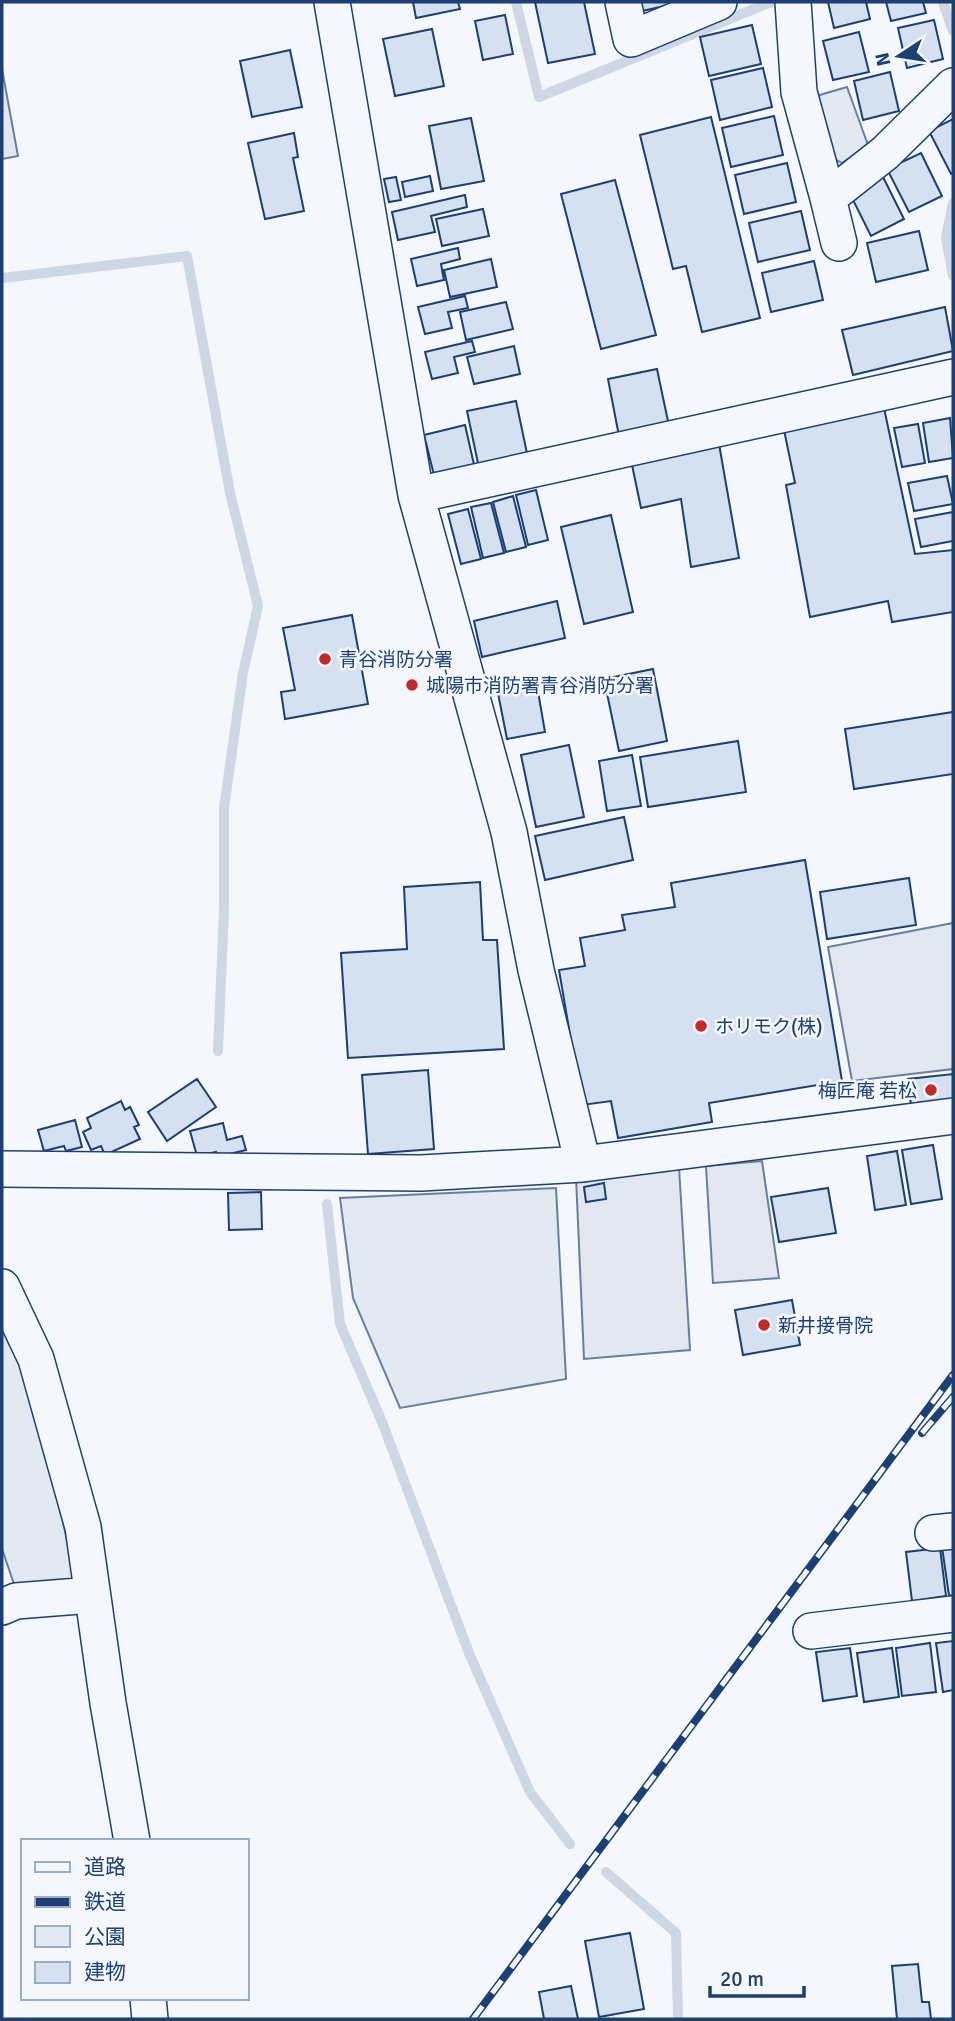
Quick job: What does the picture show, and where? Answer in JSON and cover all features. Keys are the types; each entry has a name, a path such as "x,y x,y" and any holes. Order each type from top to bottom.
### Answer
{"street":[{"path":"332,2 416,495 509,832 536,971 583,1164"},
{"path":"623,2 631,39 719,2"},
{"path":"793,2 799,92 839,243"},
{"path":"828,198 885,153 953,86"},
{"path":"416,495 953,377"},
{"path":"2,1169 421,1173 583,1164 953,1116"},
{"path":"2,1287 36,1359 83,1527 132,1839"},
{"path":"2,1606 16,1601 92,1595"},
{"path":"811,1631 953,1614"},
{"path":"148,2000 150,2019"}],"green space":[{"path":"847,87 868,145 842,163 828,155 813,97"},
{"path":"556,1188 566,1379 400,1408 353,1298 340,1198"},
{"path":"2,1327 33,1391 76,1579 14,1584 2,1549"}],"shaded area":[{"path":"2,69 18,156 2,159"},
{"path":"953,923 953,1069 852,1081 828,947"},
{"path":"762,1161 779,1278 713,1283 706,1166"},
{"path":"679,1167 690,1350 584,1359 576,1177"}],"building":[{"path":"413,2 458,2 460,9 416,18"},
{"path":"535,2 584,2 595,54 548,63"},
{"path":"640,2 673,2 674,4 642,11"},
{"path":"828,2 866,2 870,19 834,28"},
{"path":"886,2 923,2 926,13 891,21"},
{"path":"505,15 513,54 483,60 475,21"},
{"path":"934,20 943,59 907,68 898,28"},
{"path":"752,25 761,64 709,76 700,37"},
{"path":"432,29 444,86 395,96 383,39"},
{"path":"859,32 869,72 833,80 823,41"},
{"path":"290,50 302,107 252,117 240,61"},
{"path":"763,68 772,107 720,120 711,80"},
{"path":"890,72 899,111 863,120 854,81"},
{"path":"774,116 783,155 731,167 722,128"},
{"path":"711,117 760,318 702,332 686,266 673,269 640,135"},
{"path":"471,118 484,181 441,189 429,126"},
{"path":"953,119 953,173 951,174 929,131"},
{"path":"294,133 298,157 293,158 304,211 265,219 248,143"},
{"path":"921,153 942,196 909,212 887,169"},
{"path":"787,163 796,202 744,214 735,175"},
{"path":"882,175 904,219 871,236 849,192"},
{"path":"430,176 433,191 405,197 402,182"},
{"path":"396,177 401,200 389,202 384,179"},
{"path":"615,180 656,335 601,349 561,194"},
{"path":"465,195 467,207 431,216 435,232 398,240 392,212"},
{"path":"483,209 489,236 442,246 436,219"},
{"path":"801,211 810,250 758,262 749,223"},
{"path":"919,231 928,270 876,282 867,243"},
{"path":"458,248 460,259 441,264 444,280 417,286 411,259"},
{"path":"491,259 497,287 450,297 444,270"},
{"path":"814,261 823,300 771,312 762,273"},
{"path":"465,296 468,308 448,312 452,328 425,334 418,307"},
{"path":"506,302 513,329 466,340 460,312"},
{"path":"945,307 953,351 853,375 842,330"},
{"path":"472,341 475,352 454,357 458,373 432,379 425,352"},
{"path":"514,346 520,374 474,384 467,357"},
{"path":"657,369 669,426 619,436 608,379"},
{"path":"516,401 528,458 479,468 467,411"},
{"path":"884,408 915,554 953,550 953,612 892,622 888,601 810,617 786,485 795,483 784,430"},
{"path":"950,418 953,458 929,462 923,423"},
{"path":"918,424 925,463 902,467 894,428"},
{"path":"465,425 475,469 435,479 424,435"},
{"path":"719,444 739,558 691,567 681,499 641,508 632,465"},
{"path":"947,476 953,504 914,511 908,483"},
{"path":"536,490 548,540 528,545 516,495"},
{"path":"513,496 526,547 506,552 493,502"},
{"path":"491,503 504,553 483,558 471,507"},
{"path":"468,509 481,559 461,564 448,514"},
{"path":"953,512 953,541 921,547 915,519"},
{"path":"611,515 633,612 584,624 561,527"},
{"path":"557,601 565,638 482,657 474,621"},
{"name":"青谷消防分署","path":"352,615 368,704 285,719 281,692 295,690 283,628"},
{"path":"653,669 667,741 619,751 604,679"},
{"path":"536,680 545,732 507,739 497,688"},
{"path":"953,712 953,774 854,789 845,729"},
{"path":"738,741 746,792 648,807 640,757"},
{"path":"569,745 584,817 536,827 521,755"},
{"path":"632,755 641,806 607,811 599,761"},
{"path":"624,817 633,860 545,880 535,836"},
{"name":"ホリモク(株)","path":"805,860 842,1081 709,1103 712,1122 618,1138 611,1101 582,1105 559,970 585,966 580,938 625,930 622,915 675,907 671,883"},
{"path":"909,878 916,925 827,939 820,892"},
{"path":"480,882 483,940 497,940 504,1049 348,1058 341,953 407,949 404,887"},
{"path":"428,1070 434,1149 368,1154 362,1075"},
{"name":"梅匠庵 若松","path":"953,1074 953,1100 911,1105 908,1079"},
{"path":"197,1079 216,1107 167,1141 148,1112"},
{"path":"121,1101 125,1110 130,1107 139,1125 134,1127 140,1139 105,1155 101,1146 91,1150 83,1132 91,1128 87,1118"},
{"path":"75,1120 82,1147 66,1151 64,1146 44,1151 38,1130"},
{"path":"223,1123 227,1140 242,1136 246,1150 217,1157 216,1152 197,1156 190,1131"},
{"path":"933,1145 942,1199 911,1204 902,1150"},
{"path":"897,1151 906,1205 875,1210 867,1156"},
{"path":"604,1183 606,1199 586,1202 584,1187"},
{"path":"828,1188 836,1233 779,1242 771,1197"},
{"path":"261,1192 262,1229 229,1230 228,1193"},
{"path":"792,1300 800,1345 743,1355 735,1310"},
{"path":"953,1546 953,1595 949,1596 942,1547"},
{"path":"940,1548 946,1596 912,1601 906,1552"},
{"path":"953,1641 953,1690 943,1692 936,1643"},
{"path":"930,1643 936,1692 902,1696 896,1648"},
{"path":"850,1648 857,1696 823,1701 816,1652"},
{"path":"892,1648 899,1697 864,1702 857,1653"},
{"path":"630,1933 644,2009 599,2017 585,1941"},
{"path":"918,1964 922,2002 929,2002 931,2019 897,2019 892,1966"},
{"path":"571,1986 578,2019 544,2019 539,1992"}],"waterway":[{"path":"516,2 539,97 771,2"},
{"path":"943,2 953,31"},
{"path":"953,203 946,237 953,276"},
{"path":"2,278 187,256 230,493 258,606 243,673 224,808 224,909 218,1051"},
{"path":"327,1204 340,1324 382,1422 469,1653 530,1792 570,1844"},
{"path":"606,1872 676,1933 678,2019"}],"railway":[{"path":"473,2019 953,1375"},
{"path":"922,1433 953,1397"}],"place":[{"name":"青谷消防分署","path":"325,659"},
{"name":"城陽市消防署青谷消防分署","path":"412,685"},
{"name":"ホリモク(株)","path":"701,1026"},
{"name":"梅匠庵 若松","path":"931,1090"},
{"name":"新井接骨院","path":"764,1325"}]}
